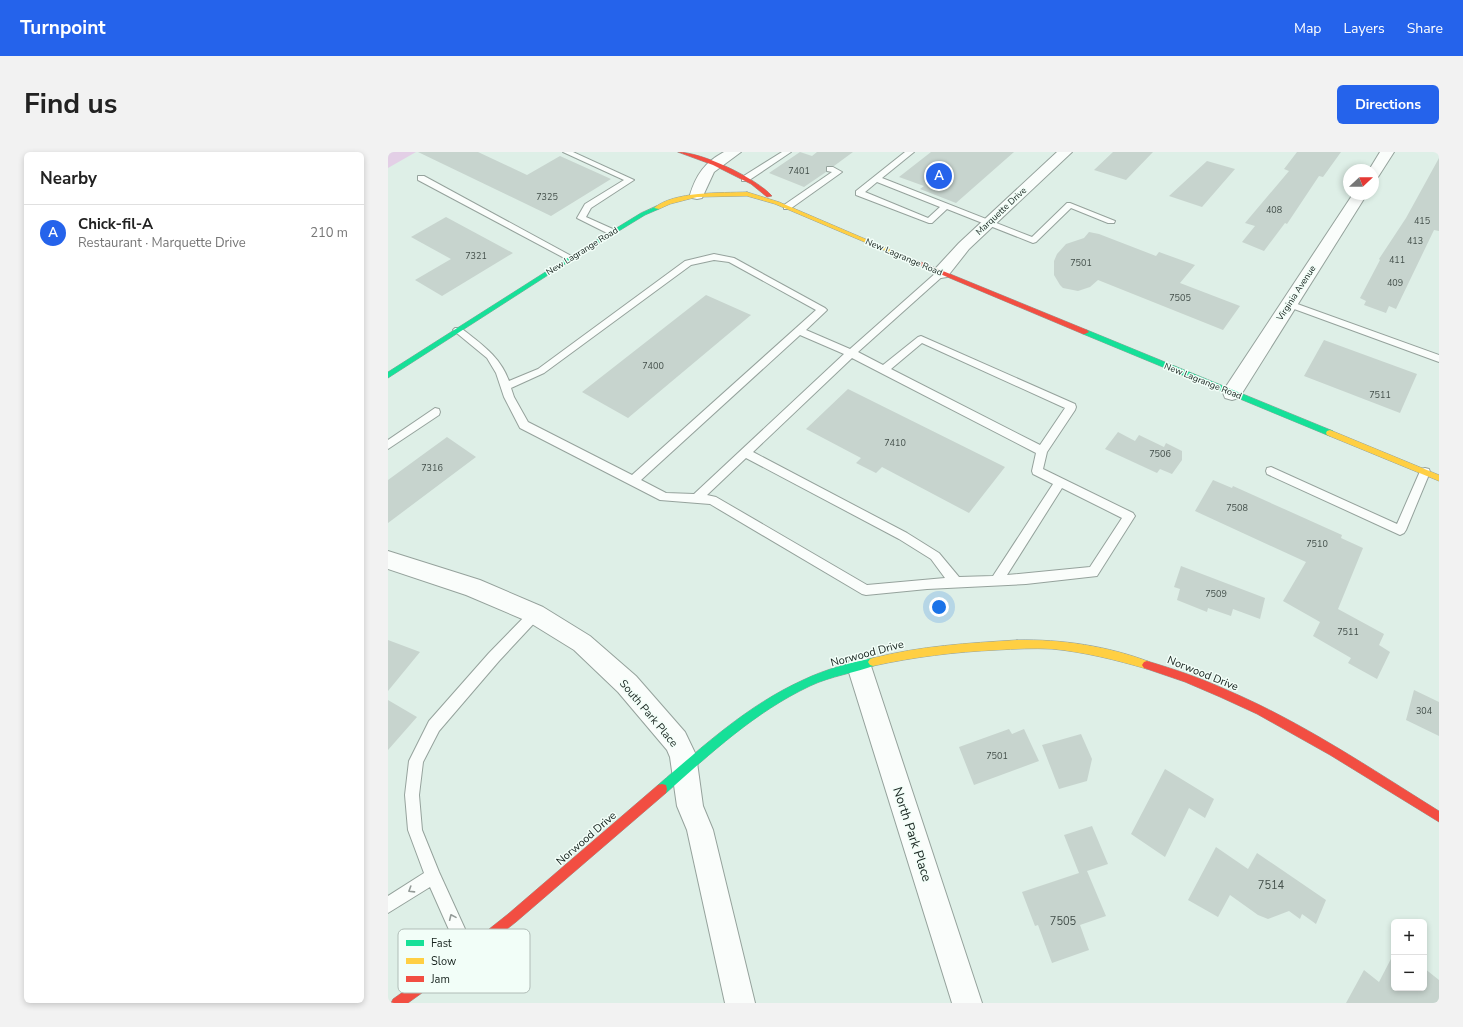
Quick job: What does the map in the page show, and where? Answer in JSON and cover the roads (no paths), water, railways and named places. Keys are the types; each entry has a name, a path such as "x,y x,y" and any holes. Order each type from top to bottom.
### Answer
{"main road":[{"path":"681,152 715,164 745,179 761,188 777,203"},
{"name":"New Lagrange Road","path":"388,376 571,258 643,214 660,206 697,195 747,194 787,207 941,273 1439,478"},
{"name":"Norwood Drive","path":"498,929 710,746 793,689 817,678 895,656 945,649 1030,644 1061,646 1124,657 1148,664 1224,694 1245,704 1322,746 1439,817"},
{"name":"Norwood Drive","path":"397,1003 411,993"}],"street":[{"path":"697,195 711,181 716,171 715,164 734,152"},
{"name":"Marquette Drive","path":"941,273 964,246 1065,152"},
{"path":"1379,165 1387,152"},
{"name":"Virginia Avenue","path":"1232,393 1356,200"},
{"name":"South Park Place","path":"388,560 472,587 535,614 582,643 627,684 676,741 683,755 690,806 700,830 740,1003"},
{"name":"North Park Place","path":"859,666 967,1003"}],"lane":[{"path":"567,152 630,180 588,206 581,218 612,232"},
{"path":"910,152 859,192 929,221 945,207"},
{"path":"745,179 776,159 790,153"},
{"path":"776,159 784,162"},
{"path":"766,166 774,169"},
{"path":"787,207 838,172 830,169"},
{"path":"819,176 827,180"},
{"path":"421,178 571,258"},
{"path":"876,179 988,224 1033,240 1070,205 1111,221"},
{"path":"809,183 818,187"},
{"path":"506,386 541,371 688,263 714,257 731,260 822,310 633,481"},
{"path":"696,499 851,353 941,273"},
{"path":"1289,304 1439,360"},
{"path":"458,330 490,356 501,373 509,397 524,425 664,497 712,500 866,590 996,581 1094,572 1128,516 1037,471 1042,451 1071,407 921,338 883,370"},
{"path":"800,331 851,353 1042,451"},
{"path":"388,445 435,412"},
{"path":"745,453 903,536 935,556 956,583"},
{"path":"1271,471 1400,530 1425,472"},
{"path":"996,581 1060,483"},
{"path":"457,929 433,876 415,830 412,795 416,761 434,726 494,657 535,614"},
{"path":"388,905 433,876"}],"place":[{"name":"Chick-fil-A","path":"939,176"}]}
